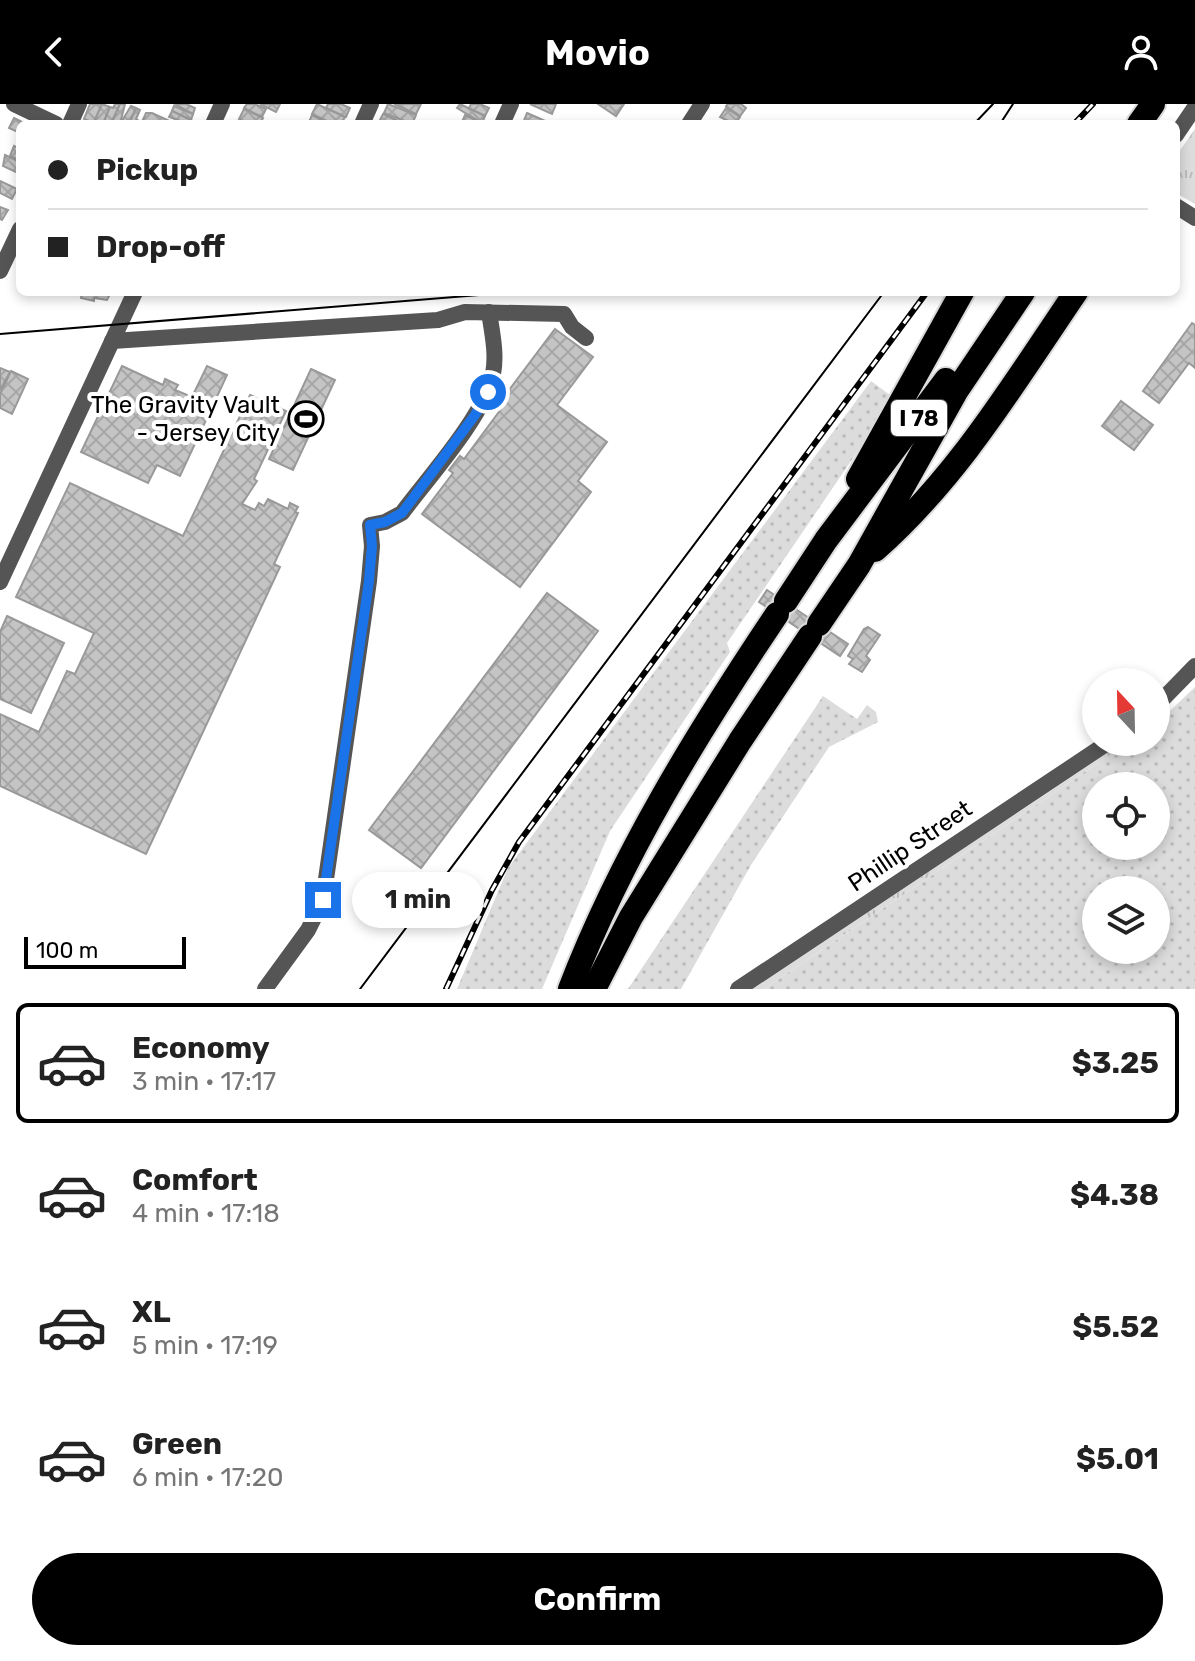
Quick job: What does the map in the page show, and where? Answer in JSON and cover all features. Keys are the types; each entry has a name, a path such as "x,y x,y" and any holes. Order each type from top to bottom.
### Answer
{"highway":[{"path":"826,540 960,296"},
{"name":"I 78","path":"570,989 600,920 655,812 707,722 826,540 929,404 1003,296"},
{"name":"I 78","path":"594,989 631,917 740,741 859,565 957,390 1020,296"},
{"path":"859,565 937,490 1009,394 1073,296"}],"street":[{"path":"14,104 48,120"},
{"path":"1180,129 1195,107"},
{"path":"0,271 16,237"},
{"path":"2,572 133,296"},
{"path":"112,341 438,320 465,312 564,314 572,327 586,338"},
{"path":"265,989 308,930 323,900 369,581 370,525 385,522 402,513 486,398 494,372 494,340 489,312"},
{"path":"1170,692 1195,666"},
{"name":"Phillip Street","path":"738,989 1088,756"}],"green space":[{"path":"1195,129 1195,204 1180,195 1180,150"},
{"path":"871,381 894,398 727,643 730,652 610,831 542,989 457,989 508,868"},
{"path":"1195,687 1195,989 764,989 1082,774 1082,860 1170,860 1170,772 1085,772 1108,756 1170,756 1170,711"},
{"path":"823,696 857,719 867,705 876,712 878,722 829,747 751,865 681,989 628,989"},
{"path":"1103,756 1108,756 764,989 753,989"}],"building":[{"path":"90,104 102,104 95,120 84,119"},
{"path":"102,104 110,107 105,120 95,120"},
{"path":"115,104 120,104 113,120 105,120 110,107 113,108"},
{"path":"120,104 125,104 121,120 113,120"},
{"path":"175,104 195,108 193,114"},
{"path":"247,104 266,109 262,117 244,108"},
{"path":"260,104 280,104 276,112"},
{"path":"317,104 345,117 343,120 325,120 312,114"},
{"path":"328,104 350,108 346,117 326,108"},
{"path":"388,104 416,115 414,120 402,120 384,113"},
{"path":"394,104 421,104 416,114"},
{"path":"460,104 485,116 483,120 477,120 457,108"},
{"path":"471,104 489,108 485,116 469,108"},
{"path":"530,104 556,104 552,114"},
{"path":"598,104 624,104 616,116"},
{"path":"741,104 746,108 740,116 726,106"},
{"path":"131,106 136,108 131,120 122,120"},
{"path":"174,106 193,114 191,120 172,111"},
{"path":"136,108 140,110 138,120 131,120"},
{"path":"726,108 740,117 738,120 726,120 720,117"},
{"path":"244,109 263,118 262,120 239,119"},
{"path":"172,111 191,120 178,120 169,117"},
{"path":"146,113 152,113 167,120 143,120"},
{"path":"527,113 543,120 524,120"},
{"path":"383,114 396,120 380,120"},
{"path":"14,118 18,120 16,131 9,128"},
{"path":"14,146 16,147 16,159 10,156"},
{"path":"5,155 16,160 16,172 3,166"},
{"path":"0,181 16,189 12,199 0,193"},
{"path":"0,207 8,210 2,220 0,219"},
{"path":"109,296 107,300 94,298 94,301 81,298"},
{"path":"1192,323 1195,325 1195,368 1189,363 1159,403 1143,391"},
{"path":"555,329 593,357 557,405 607,442 578,481 591,492 520,587 422,514 453,473 449,470 460,456 464,459 501,409 497,406"},
{"path":"122,366 163,385 165,379 178,385 175,390 192,397 207,366 227,375 180,476 157,465 148,483 81,452"},
{"path":"0,368 10,372 0,390"},
{"path":"311,369 335,380 293,470 269,459"},
{"path":"11,371 28,379 12,414 0,408 0,394"},
{"path":"250,395 286,411 254,479 257,481 242,504 255,510 259,503 264,506 268,499 288,509 290,503 298,507 295,512 298,513 274,564 280,567 146,854 0,786 0,714 39,732 67,671 75,674 94,633 16,597 70,483 183,536"},
{"path":"1121,401 1153,425 1134,450 1102,426"},
{"path":"767,590 848,644 840,656 759,602"},
{"path":"547,593 598,631 421,868 369,830"},
{"path":"7,616 64,643 31,713 0,699 0,632"},
{"path":"868,627 880,635 866,656 870,660 862,672 849,664 853,659 848,656"}],"tram line":[{"path":"978,120 993,104"},
{"path":"1003,120 1013,104"},
{"path":"0,334 466,296"},
{"path":"360,989 881,296"}],"railway":[{"path":"1078,120 1093,104"},
{"path":"446,989 492,890 519,842 924,296"}],"place":[{"name":"The Gravity Vault - Jersey City","path":"306,419"}],"route":[{"path":"323,900 369,581 370,525 385,522 402,513 475,415 488,392"}]}
